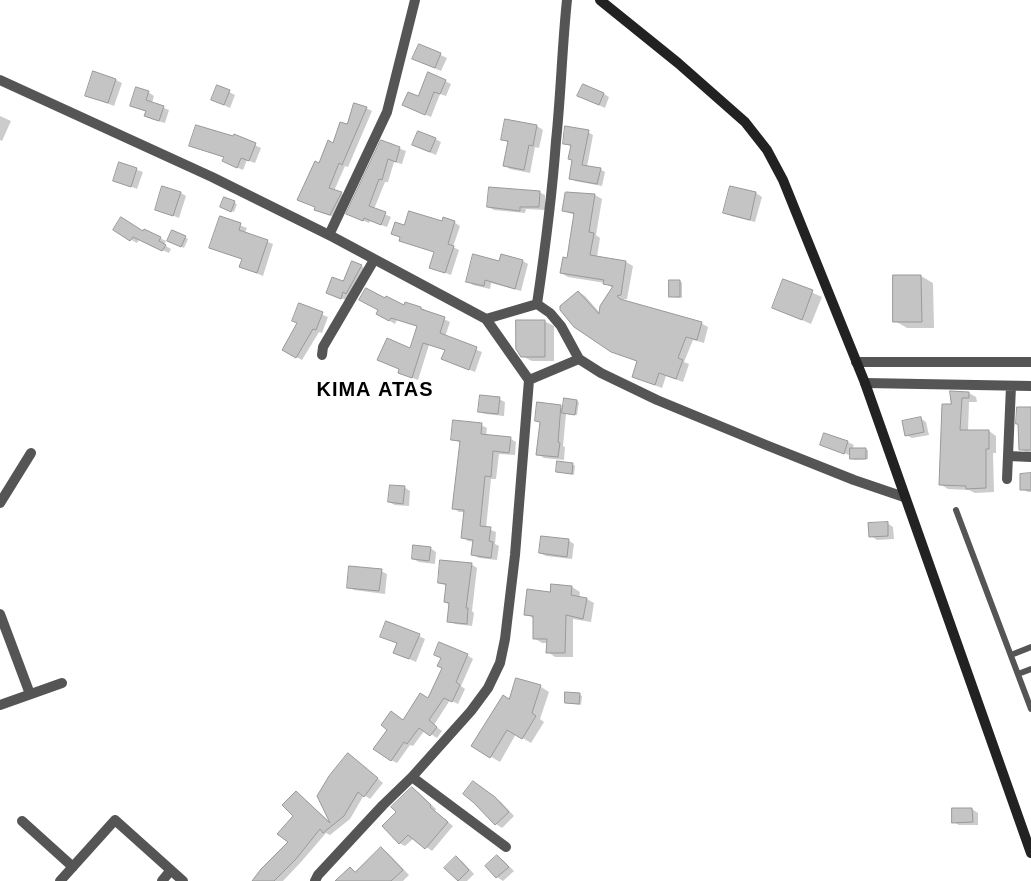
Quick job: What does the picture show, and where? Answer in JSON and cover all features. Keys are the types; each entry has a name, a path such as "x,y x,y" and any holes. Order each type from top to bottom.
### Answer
{"main road":[{"path":"600,0 678,63 745,122 767,150 783,180 865,383 1031,853"}],"street":[{"path":"329,235 387,112 415,0"},
{"path":"537,304 556,148 567,0"},
{"path":"0,80 212,177 329,235 486,319 529,380 515,555 505,639 500,663 488,688 471,712 318,875 315,881"},
{"path":"322,355 323,348 374,260"},
{"path":"486,319 537,304"},
{"path":"537,304 550,313 561,326 579,359 601,373 657,400 854,480 904,497"},
{"path":"529,380 579,359"},
{"path":"856,362 1031,362"},
{"path":"865,383 1031,386"},
{"path":"1007,479 1011,386"},
{"path":"0,503 31,453"},
{"path":"1008,456 1031,457"},
{"path":"1,621 30,694"},
{"path":"0,705 62,683"},
{"path":"412,777 506,847"},
{"path":"60,881 115,820 183,881"},
{"path":"22,821 73,867"},
{"path":"162,881 171,870"}],"lane":[{"path":"956,510 1031,709"},
{"path":"1010,655 1031,647"},
{"path":"1018,674 1031,669"}],"building":[{"path":"419,44 441,53 435,68 412,59"},
{"path":"93,71 116,79 108,103 85,96"},
{"path":"428,72 446,80 440,94 434,92 425,115 402,105 408,92 418,96"},
{"path":"583,84 604,93 599,105 577,96"},
{"path":"217,85 230,90 224,105 211,100"},
{"path":"136,87 149,91 146,100 164,106 159,121 144,116 146,111 130,106"},
{"path":"354,103 367,107 342,165 339,163 329,188 342,192 330,215 314,210 315,207 297,200 315,161 319,163 328,140 333,143 340,122 347,124"},
{"path":"505,119 537,125 533,146 529,145 524,170 503,166 508,141 501,140"},
{"path":"196,125 233,136 234,134 256,143 249,161 241,158 237,168 222,161 224,157 189,146"},
{"path":"565,126 589,130 582,165 601,168 597,184 569,179 572,160 568,159 571,145 563,144"},
{"path":"418,131 436,138 430,152 412,145"},
{"path":"381,140 400,147 396,162 388,159 382,180 379,179 369,206 386,212 381,225 364,218 363,221 346,214"},
{"path":"119,162 137,168 131,187 113,181"},
{"path":"162,186 181,192 173,216 155,210"},
{"path":"730,186 756,192 750,220 723,213"},
{"path":"489,187 540,191 539,207 520,207 520,211 487,207"},
{"path":"566,192 595,194 589,232 594,233 590,255 626,261 621,295 617,296 620,299 702,322 697,340 686,337 678,358 683,360 676,379 659,373 655,385 632,377 637,361 611,352 574,327 560,310 560,306 578,291 599,314 600,306 613,286 603,284 604,280 560,273 563,257 567,258 574,213 562,211"},
{"path":"224,197 235,201 231,212 220,207"},
{"path":"409,211 442,221 443,217 455,221 448,244 454,246 445,273 429,268 434,252 399,241 400,237 391,234 395,222 404,225"},
{"path":"220,216 241,223 239,230 268,240 257,273 239,267 242,259 209,248"},
{"path":"121,217 143,231 144,229 161,237 159,241 166,245 162,251 133,237 130,241 113,230"},
{"path":"172,230 186,236 181,247 167,241"},
{"path":"473,254 499,261 501,254 523,260 515,289 485,280 484,286 466,282"},
{"path":"352,261 362,265 346,294 343,292 341,299 326,293 332,277 343,281"},
{"path":"893,275 921,275 922,322 893,322"},
{"path":"783,279 813,290 802,320 772,308"},
{"path":"669,280 680,280 680,297 669,297"},
{"path":"366,288 404,305 405,302 445,317 440,333 477,347 469,370 441,359 445,350 423,343 412,378 398,373 399,369 377,360 387,338 410,348 417,326 391,318 389,321 376,314 378,310 359,300"},
{"path":"299,303 323,312 316,330 313,329 296,358 282,350 297,323 292,321"},
{"path":"516,320 545,320 545,357 521,357 516,349"},
{"path":"950,391 969,392 969,398 962,398 960,430 989,430 989,449 986,449 986,488 966,489 966,486 939,485 942,404 951,404"},
{"path":"480,395 500,397 498,414 478,412"},
{"path":"564,398 577,400 575,415 562,413"},
{"path":"537,402 561,405 558,457 536,455 540,422 535,421"},
{"path":"1017,407 1031,407 1031,450 1019,450 1018,424 1016,424"},
{"path":"921,417 924,432 905,436 902,421"},
{"path":"453,420 482,423 481,434 511,437 509,453 493,451 491,477 485,476 480,526 491,527 489,541 493,542 491,558 471,555 473,540 461,538 464,510 452,509 460,441 451,440"},
{"path":"824,433 848,441 844,454 820,445"},
{"path":"850,448 866,448 866,459 850,459"},
{"path":"557,461 573,463 572,474 556,472"},
{"path":"1031,473 1031,490 1020,490 1020,474"},
{"path":"390,485 405,486 403,504 388,502"},
{"path":"888,522 888,536 869,537 868,523"},
{"path":"541,536 569,539 567,557 539,553"},
{"path":"413,545 431,547 429,561 412,559"},
{"path":"440,560 472,563 466,608 468,608 467,624 447,622 449,603 444,602 446,584 438,583"},
{"path":"349,566 382,569 379,591 347,588"},
{"path":"551,584 572,586 571,595 587,598 583,619 566,615 565,653 546,653 547,639 533,639 533,616 524,615 527,589 550,592"},
{"path":"386,621 420,634 409,659 393,653 397,643 380,637"},
{"path":"439,642 468,654 456,682 460,685 452,702 444,698 429,720 437,727 430,736 419,728 407,744 404,742 391,761 373,749 387,730 381,725 391,711 403,720 420,693 428,698 442,668 437,666 441,658 434,655"},
{"path":"516,678 541,685 532,713 536,716 522,739 507,730 490,758 471,746 503,695 509,699"},
{"path":"565,692 580,693 579,704 565,703"},
{"path":"348,753 378,778 364,797 358,792 344,816 323,833 320,829 296,859 274,881 252,881 261,869 288,842 277,834 293,816 282,805 296,791 330,823 317,796 329,776"},
{"path":"473,781 495,797 509,812 495,825 463,794"},
{"path":"412,787 431,805 430,807 448,822 425,849 408,835 399,844 382,826 396,812 391,807"},
{"path":"952,808 972,808 973,822 952,823"},
{"path":"381,847 403,870 391,881 335,881 350,867 355,872"},
{"path":"497,855 509,867 496,878 485,866"},
{"path":"456,856 469,870 458,881 444,868"}],"district":[{"name":"KIMA ATAS","path":"375,390"}]}
